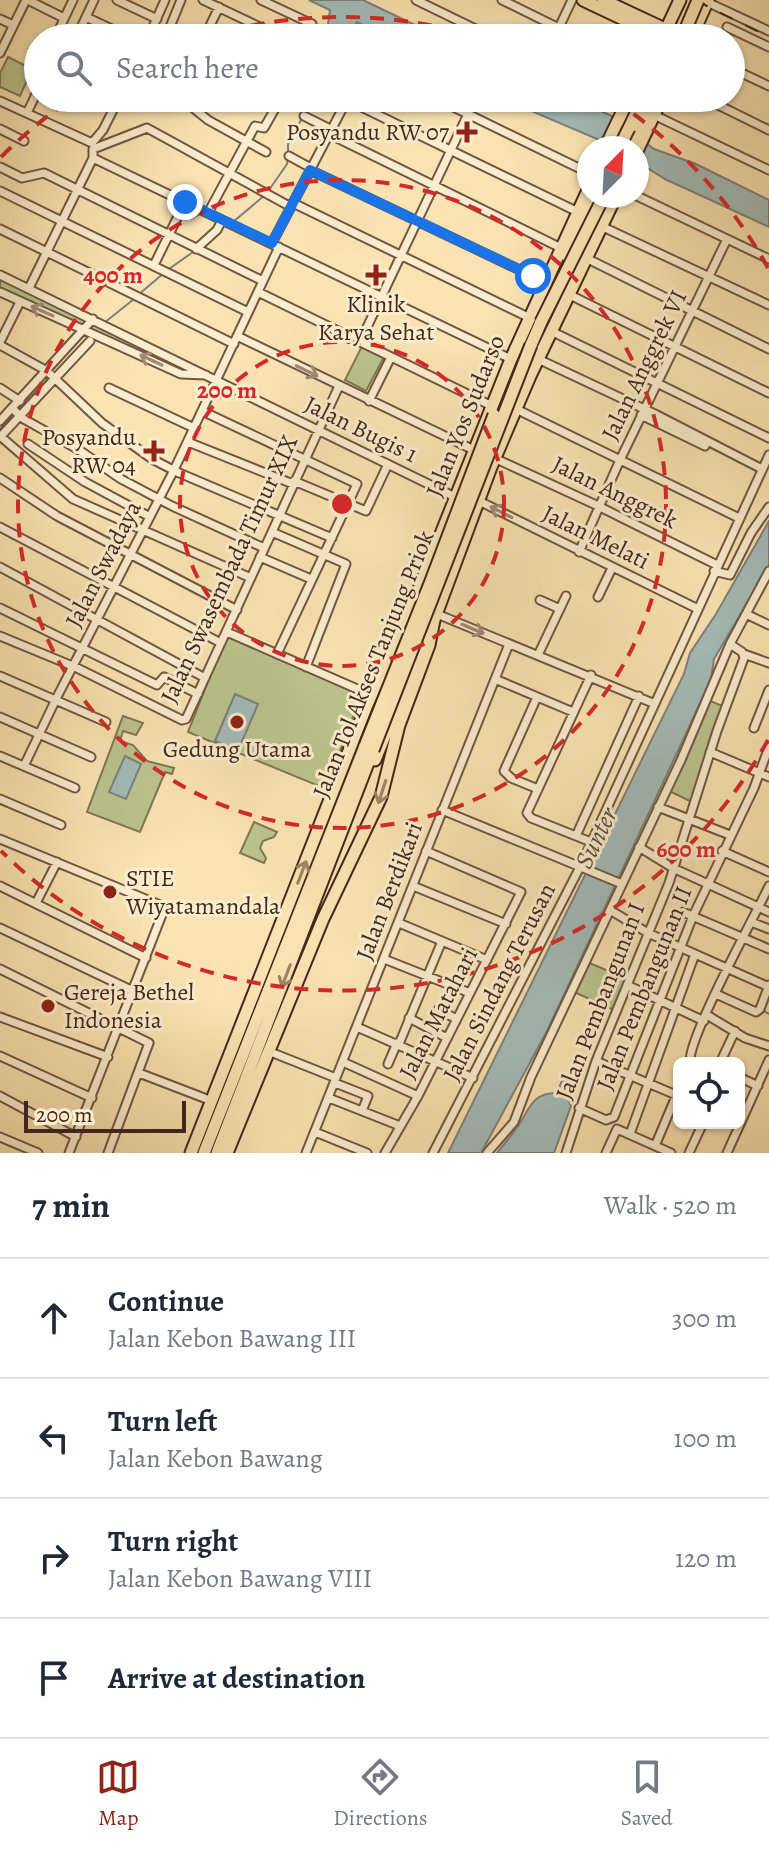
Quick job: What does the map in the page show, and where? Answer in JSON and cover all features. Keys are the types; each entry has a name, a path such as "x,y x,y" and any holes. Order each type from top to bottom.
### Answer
{"highway":[{"path":"583,0 637,24"},
{"path":"603,0 644,24"},
{"path":"671,24 680,0"},
{"path":"673,24 687,0"},
{"path":"688,24 702,1"},
{"path":"695,24 702,1"},
{"path":"612,136 625,112"},
{"path":"617,136 627,112"},
{"path":"622,136 629,112"},
{"path":"625,136 631,112"},
{"path":"634,136 646,112"},
{"path":"644,136 656,112"},
{"name":"Jalan Yos Sudarso","path":"191,1153 371,695 435,549 511,359 561,248 585,208"},
{"path":"552,327 553,295 587,208"},
{"name":"Jalan Tol Akses Tanjung Priok","path":"217,1153 362,784 524,342 590,208"},
{"name":"Jalan Tol Akses Tanjung Priok","path":"204,1153 372,750 531,345 598,208"},
{"name":"Jalan Yos Sudarso","path":"227,1153 323,919 381,797 401,717 495,458 552,327 610,208"},
{"path":"584,212 593,243"},
{"path":"486,421 493,431 503,433 508,429"},
{"path":"435,549 438,556 445,560 457,558"},
{"path":"426,570 439,568 449,581"},
{"path":"372,750 436,617"},
{"path":"217,1120 215,1113 281,940 287,910"}],"street":[{"path":"0,53 27,0 64,18"},
{"path":"61,24 73,0"},
{"path":"83,24 94,0"},
{"path":"117,0 157,19"},
{"path":"155,24 165,0"},
{"path":"171,24 181,0"},
{"path":"203,0 251,23"},
{"path":"261,0 312,24"},
{"path":"416,0 465,24"},
{"path":"502,0 550,24"},
{"path":"560,24 572,0"},
{"path":"727,11 733,0"},
{"path":"702,1 768,28"},
{"path":"211,24 219,7"},
{"path":"86,17 101,24"},
{"path":"0,19 13,25"},
{"path":"745,36 769,47"},
{"path":"745,75 769,86"},
{"path":"0,101 24,112"},
{"path":"27,113 92,143 99,137 112,112"},
{"path":"198,112 266,152"},
{"path":"208,213 256,126 264,128 273,112"},
{"name":"Jalan Swadaya","path":"24,766 188,442 263,281 292,205 340,112"},
{"path":"373,112 584,212"},
{"path":"464,112 577,167"},
{"path":"732,112 769,130"},
{"path":"360,342 468,114"},
{"path":"304,116 433,186 561,248"},
{"path":"653,118 769,169"},
{"path":"29,288 93,158 94,147 147,128 266,193 530,318"},
{"path":"0,129 24,141"},
{"path":"289,156 545,282"},
{"path":"93,158 511,359"},
{"path":"0,167 22,178 44,173 263,281"},
{"path":"0,191 248,312"},
{"path":"158,267 185,202"},
{"path":"649,202 769,259"},
{"path":"198,250 223,221"},
{"path":"601,226 769,305"},
{"name":"Jalan Anggrek","path":"0,229 131,295 339,386 599,506 715,568"},
{"name":"Jalan Anggrek VI","path":"579,552 642,411 676,348 727,239"},
{"path":"586,258 769,349"},
{"name":"Jalan Bugis 1","path":"0,275 455,497"},
{"path":"2,293 1,287 9,279"},
{"path":"258,292 492,406"},
{"name":"Jalan Bugis 1","path":"2,293 85,331 94,339 179,373 206,375"},
{"path":"568,294 769,393"},
{"path":"20,302 0,344 51,375 102,423 152,459 332,538"},
{"path":"95,320 51,375 16,412 0,437 73,499 251,578"},
{"path":"552,327 769,438"},
{"path":"0,421 16,412 20,401 94,339"},
{"path":"369,401 391,357"},
{"path":"538,359 739,461 766,462"},
{"path":"179,373 185,372 186,364"},
{"name":"Jalan Swasembada Timur XIX","path":"0,636 73,665 182,720 187,717 339,386"},
{"path":"0,388 20,401"},
{"path":"109,388 194,428"},
{"path":"516,409 739,518"},
{"path":"202,411 357,484 277,654"},
{"path":"16,412 158,499 264,548"},
{"path":"188,442 366,511 388,464"},
{"path":"28,444 96,489 150,517"},
{"name":"Jalan Sindang Terusan","path":"433,1153 583,866 696,608 766,462"},
{"path":"0,478 33,502 237,610"},
{"name":"Jalan Melati","path":"479,501 696,608"},
{"path":"715,568 731,574 751,533 769,507"},
{"path":"0,527 221,643"},
{"path":"272,532 346,566 306,667"},
{"path":"260,557 311,579"},
{"path":"0,567 205,678"},
{"path":"598,597 612,568"},
{"path":"487,1153 514,1122 531,1077 658,807 730,644 769,571"},
{"path":"761,586 769,590"},
{"path":"538,655 566,596"},
{"path":"540,600 560,609"},
{"path":"0,608 157,685 164,677 198,694"},
{"path":"746,614 769,625"},
{"path":"436,617 591,675 655,704"},
{"path":"227,632 371,695"},
{"name":"Jalan Berdikari","path":"306,1153 509,644"},
{"path":"730,644 744,654 769,663"},
{"name":"Jalan Pembangunan I","path":"566,1153 596,1061 673,868 744,654"},
{"path":"591,675 527,815 591,842"},
{"path":"0,676 106,722"},
{"path":"495,679 573,712"},
{"path":"754,728 769,692"},
{"path":"576,836 639,696"},
{"path":"537,697 504,771 511,778 538,789"},
{"path":"0,717 91,757"},
{"name":"Jalan Pembangunan II","path":"579,1108 606,1120 612,1119 693,916 769,747"},
{"path":"710,752 769,777"},
{"path":"0,756 75,788"},
{"path":"0,799 61,825"},
{"path":"658,807 730,835"},
{"path":"442,810 620,883"},
{"path":"0,839 165,906 69,1153"},
{"path":"639,847 673,868 769,912"},
{"name":"Jalan Matahari","path":"385,1153 437,1060 521,894 519,890 426,851"},
{"path":"722,851 769,872"},
{"path":"36,903 57,862"},
{"path":"0,886 146,958"},
{"path":"413,886 506,924"},
{"path":"689,1057 728,968 769,886"},
{"path":"610,910 648,933 769,987 756,1012 716,994"},
{"path":"683,912 769,949"},
{"path":"751,922 769,929"},
{"path":"399,923 487,960"},
{"path":"0,928 133,991"},
{"path":"388,1064 442,941"},
{"name":"Jalan Pembangunan II","path":"630,1134 695,954"},
{"path":"384,959 470,993"},
{"path":"0,969 149,1043 108,1153"},
{"path":"627,985 676,1009 769,1046"},
{"path":"438,1010 457,1019"},
{"path":"0,1017 108,1057"},
{"path":"409,1018 447,1038"},
{"path":"357,1027 473,1078"},
{"path":"723,1057 735,1031"},
{"path":"268,1051 368,1096 362,1111"},
{"path":"0,1056 92,1098"},
{"path":"727,1153 769,1060"},
{"path":"596,1061 673,1091"},
{"path":"343,1062 418,1096"},
{"path":"139,1073 213,1102"},
{"path":"745,1080 758,1086"},
{"path":"0,1096 76,1137"},
{"path":"329,1098 400,1126"},
{"path":"655,1146 673,1104"},
{"path":"606,1153 617,1129 671,1153"},
{"path":"689,1153 700,1129"},
{"path":"315,1132 367,1153"},
{"path":"0,1137 38,1153"}],"green space":[{"path":"8,57 24,65 24,87 20,96 0,87 0,73"},
{"path":"0,279 177,364 182,371 0,289"},
{"path":"362,346 384,357 366,391 345,380"},
{"path":"227,634 362,693 326,789 188,732"},
{"path":"710,701 725,707 692,802 667,790"},
{"path":"123,716 143,723 136,735 123,731 120,741 133,745 147,761 174,768 172,774 165,772 140,832 87,812"},
{"path":"254,822 277,832 274,837 263,841 260,848 266,858 264,863 240,853"},
{"path":"587,962 628,979 614,1010 574,992"}],"water":[{"path":"309,0 363,0 413,24 328,24 330,10"},
{"path":"534,112 603,112 637,136 590,136"},
{"path":"649,145 769,200 769,227 649,169"},
{"path":"769,521 769,566 714,659 711,680 547,1031 481,1153 448,1153 684,674 690,653"},
{"name":"Gedung Utama","path":"235,694 258,704 238,751 215,741"},
{"path":"125,756 141,764 126,799 109,792"},
{"path":"564,1076 573,1081 568,1098 571,1106 554,1153 497,1153 532,1103 542,1096 557,1093"}],"waterway":[{"path":"288,152 288,144 302,118"},
{"path":"269,190 288,159"},
{"path":"233,222 265,195"},
{"path":"169,269 193,252"},
{"path":"138,295 164,273"},
{"path":"104,323 134,299"},
{"path":"54,374 90,335"},
{"path":"0,429 49,378"},
{"path":"762,1010 769,1014"}],"railway":[{"path":"695,0 743,24"},
{"path":"745,25 769,37"}],"place":[{"name":"Posyandu RW 07","path":"467,132"},
{"name":"Klinik Karya Sehat","path":"376,275"},
{"name":"Posyandu RW 04","path":"154,451"},
{"name":"Gedung Utama","path":"237,722"},
{"name":"STIE Wiyatamandala","path":"110,892"},
{"name":"Gereja Bethel Indonesia","path":"48,1006"}],"route":[{"path":"185,202 272,243 310,170 533,276"}],"water label":[{"name":"Sunter","path":"596,838"}]}
